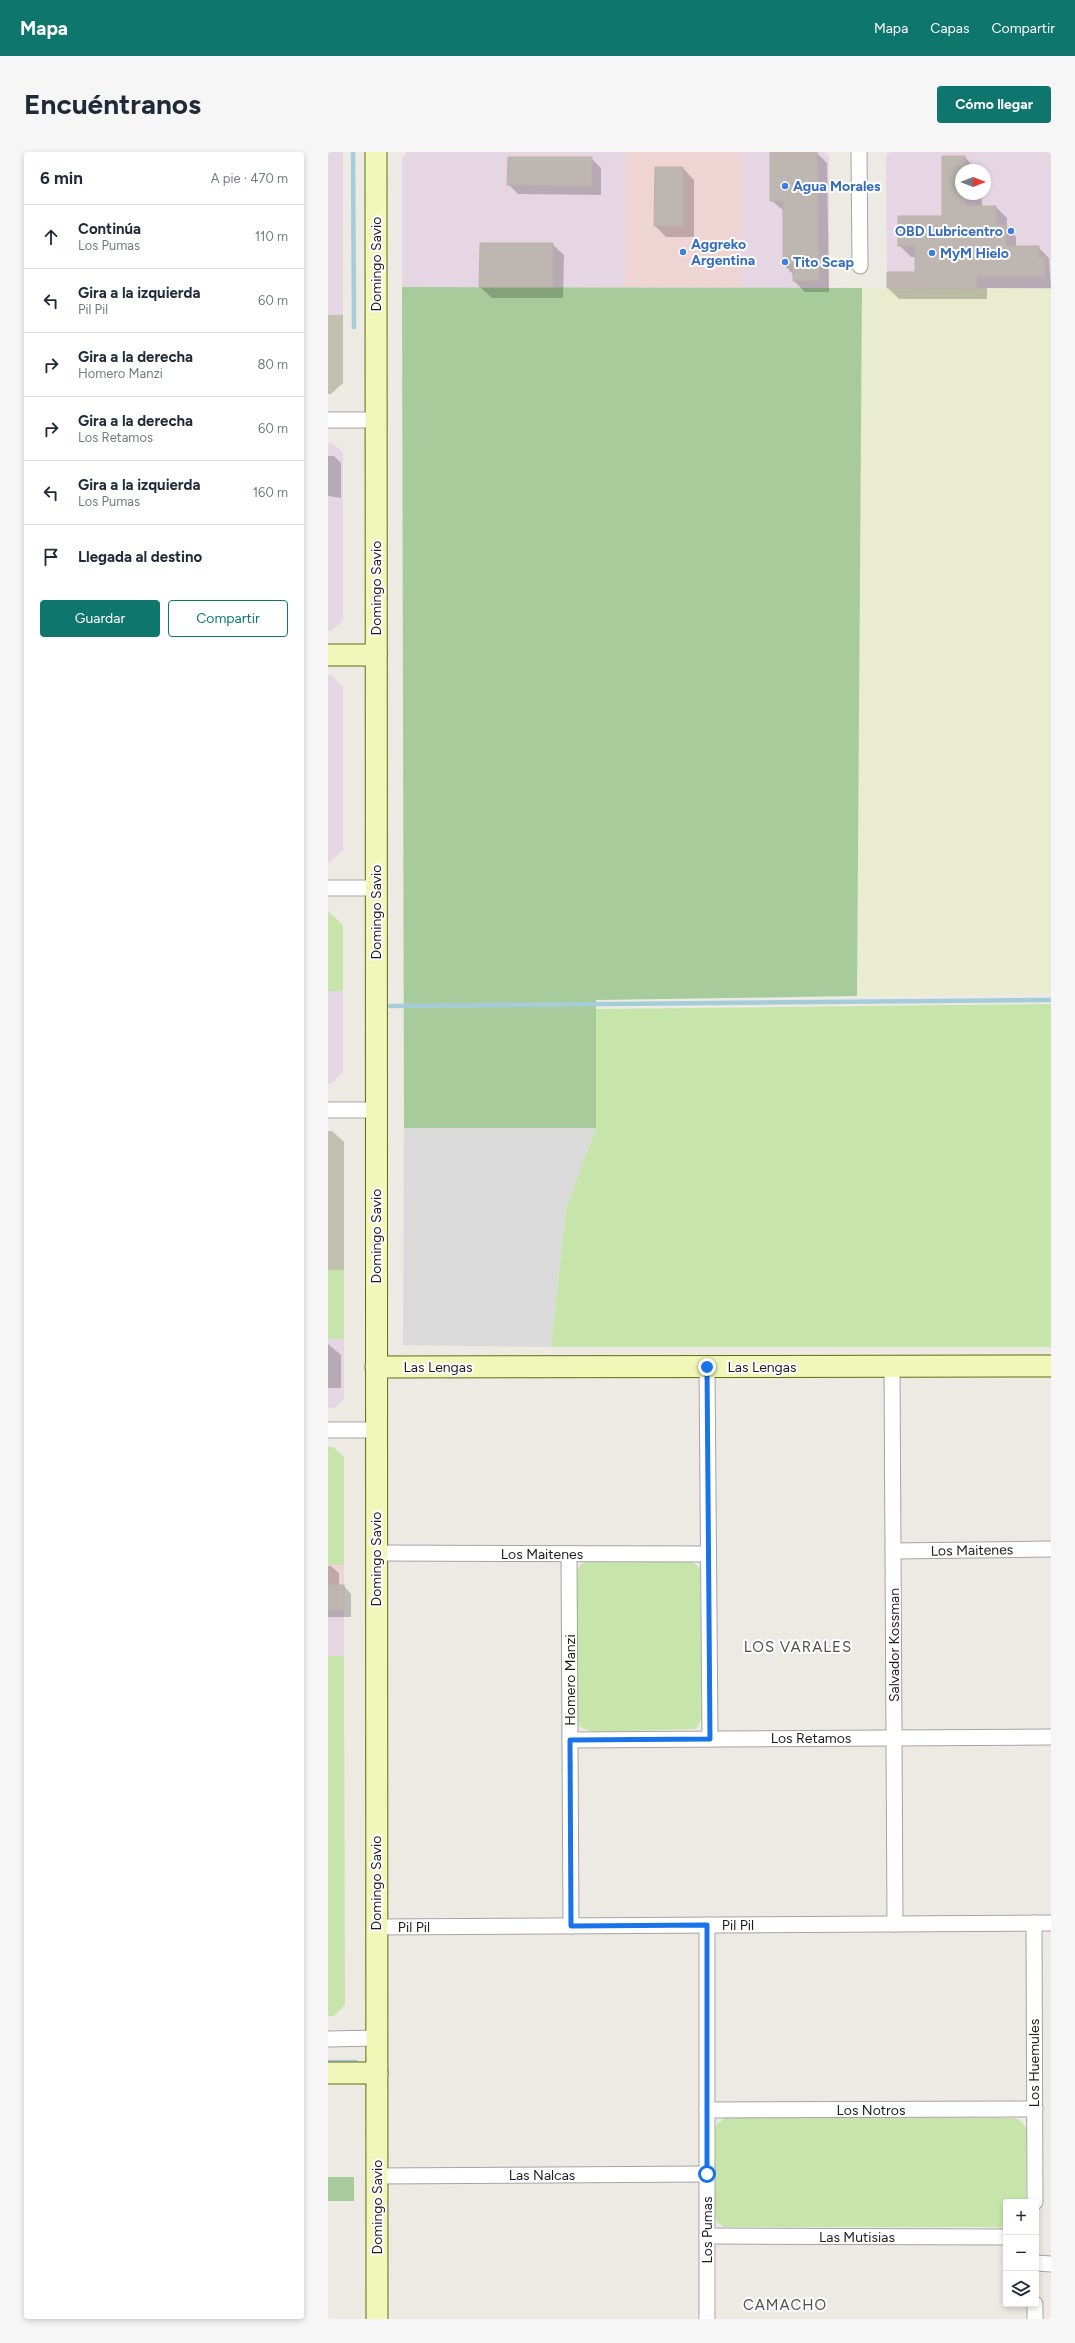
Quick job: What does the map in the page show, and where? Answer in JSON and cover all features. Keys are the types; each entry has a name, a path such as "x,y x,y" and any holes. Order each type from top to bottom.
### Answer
{"street":[{"name":"Domingo Savio","path":"376,152 376,2319"},
{"path":"859,152 860,266"},
{"path":"328,420 376,420"},
{"path":"328,655 376,655"},
{"path":"328,888 376,888"},
{"path":"328,1110 376,1110"},
{"name":"Las Lengas","path":"376,1367 1051,1366"},
{"path":"707,1367 710,1739"},
{"name":"Salvador Kossman","path":"892,1367 895,1924"},
{"path":"328,1430 376,1430"},
{"name":"Los Maitenes","path":"893,1551 1051,1549"},
{"name":"Los Maitenes","path":"376,1554 708,1554"},
{"name":"Homero Manzi","path":"569,1554 571,1926"},
{"name":"Los Retamos","path":"570,1740 1051,1737"},
{"name":"Los Huemules","path":"1034,1923 1035,2199"},
{"name":"Pil Pil","path":"376,1927 1051,1923"},
{"name":"Los Pumas","path":"707,1925 707,2319"},
{"path":"328,2039 376,2038"},
{"path":"328,2073 376,2073"},
{"name":"Los Notros","path":"707,2110 1035,2109"},
{"name":"Las Nalcas","path":"376,2176 707,2174"},
{"name":"Las Mutisias","path":"707,2236 1003,2237"},
{"path":"1039,2264 1051,2264"},
{"path":"1035,2307 1035,2319"}],"shaded area":[{"path":"328,152 343,152 343,315 328,315"},
{"path":"407,152 625,152 625,287 402,287 402,158"},
{"name":"Aggreko Argentina","path":"625,152 741,152 741,288 625,287"},
{"path":"741,152 824,152 829,156 829,288 741,288"},
{"path":"890,152 1051,152 1051,289 887,288 886,156"},
{"path":"862,288 1051,289 1051,994 857,996"},
{"path":"328,315 343,315 343,383 331,394 328,394"},
{"path":"328,443 332,443 343,453 343,620 331,631 328,631"},
{"path":"328,675 331,675 343,687 343,850 328,863"},
{"path":"328,991 343,991 343,1072 331,1084 328,1084"},
{"path":"404,1128 596,1128 566,1208 551,1347 403,1345"},
{"path":"328,1131 332,1131 344,1142 344,1270 328,1270"},
{"path":"328,1339 344,1339 344,1399 334,1408 328,1408"},
{"path":"328,1565 344,1565 344,1610 328,1610"},
{"path":"328,1610 344,1610 344,1656 328,1656"}],"green space":[{"path":"402,287 862,288 857,996 596,1000 596,1128 404,1128"},
{"path":"328,911 343,925 343,991 328,991"},
{"path":"1051,1004 1051,1347 551,1347 566,1208 596,1128 596,1009"},
{"path":"328,1270 344,1270 344,1339 328,1339"},
{"path":"328,1447 333,1447 344,1457 344,1565 328,1565"},
{"path":"587,1561 691,1561 700,1568 702,1718 696,1729 592,1732 580,1727 577,1719 577,1572 580,1565"},
{"path":"328,1656 344,1656 345,2005 334,2016 328,2016"},
{"path":"725,2118 1015,2118 1022,2122 1026,2128 1026,2199 1003,2199 1003,2227 724,2227 717,2222 715,2214 716,2125"},
{"path":"328,2177 354,2177 354,2201 328,2201"}],"building":[{"path":"770,152 817,152 819,281 793,281 793,265 783,265 783,201 770,201"},
{"path":"942,156 965,156 965,164 955,164 955,200 966,200 966,206 996,206 996,225 1006,225 1006,246 1039,246 1039,257 1045,257 1045,277 977,277 977,289 887,288 887,272 915,272 915,246 898,246 898,216 942,216"},
{"path":"508,157 592,157 592,186 507,185"},
{"path":"655,167 683,167 683,226 654,226"},
{"path":"480,243 553,243 553,287 479,287"},
{"path":"328,1585 344,1585 344,1610 328,1610"}],"waterway":[{"path":"353,152 354,327"},
{"path":"390,1006 1051,1000"},
{"path":"328,2062 356,2062"}],"place":[{"name":"Agua Morales","path":"785,186"},
{"name":"OBD Lubricentro","path":"1011,231"},
{"name":"Aggreko Argentina","path":"683,252"},
{"name":"MyM Hielo","path":"932,253"},
{"name":"Tito Scap","path":"785,262"}],"district":[{"name":"LOS VARALES","path":"798,1647"},
{"name":"CAMACHO","path":"785,2305"}],"route":[{"path":"707,1367 710,1739 570,1740 571,1926 707,1925 707,2174"}]}
